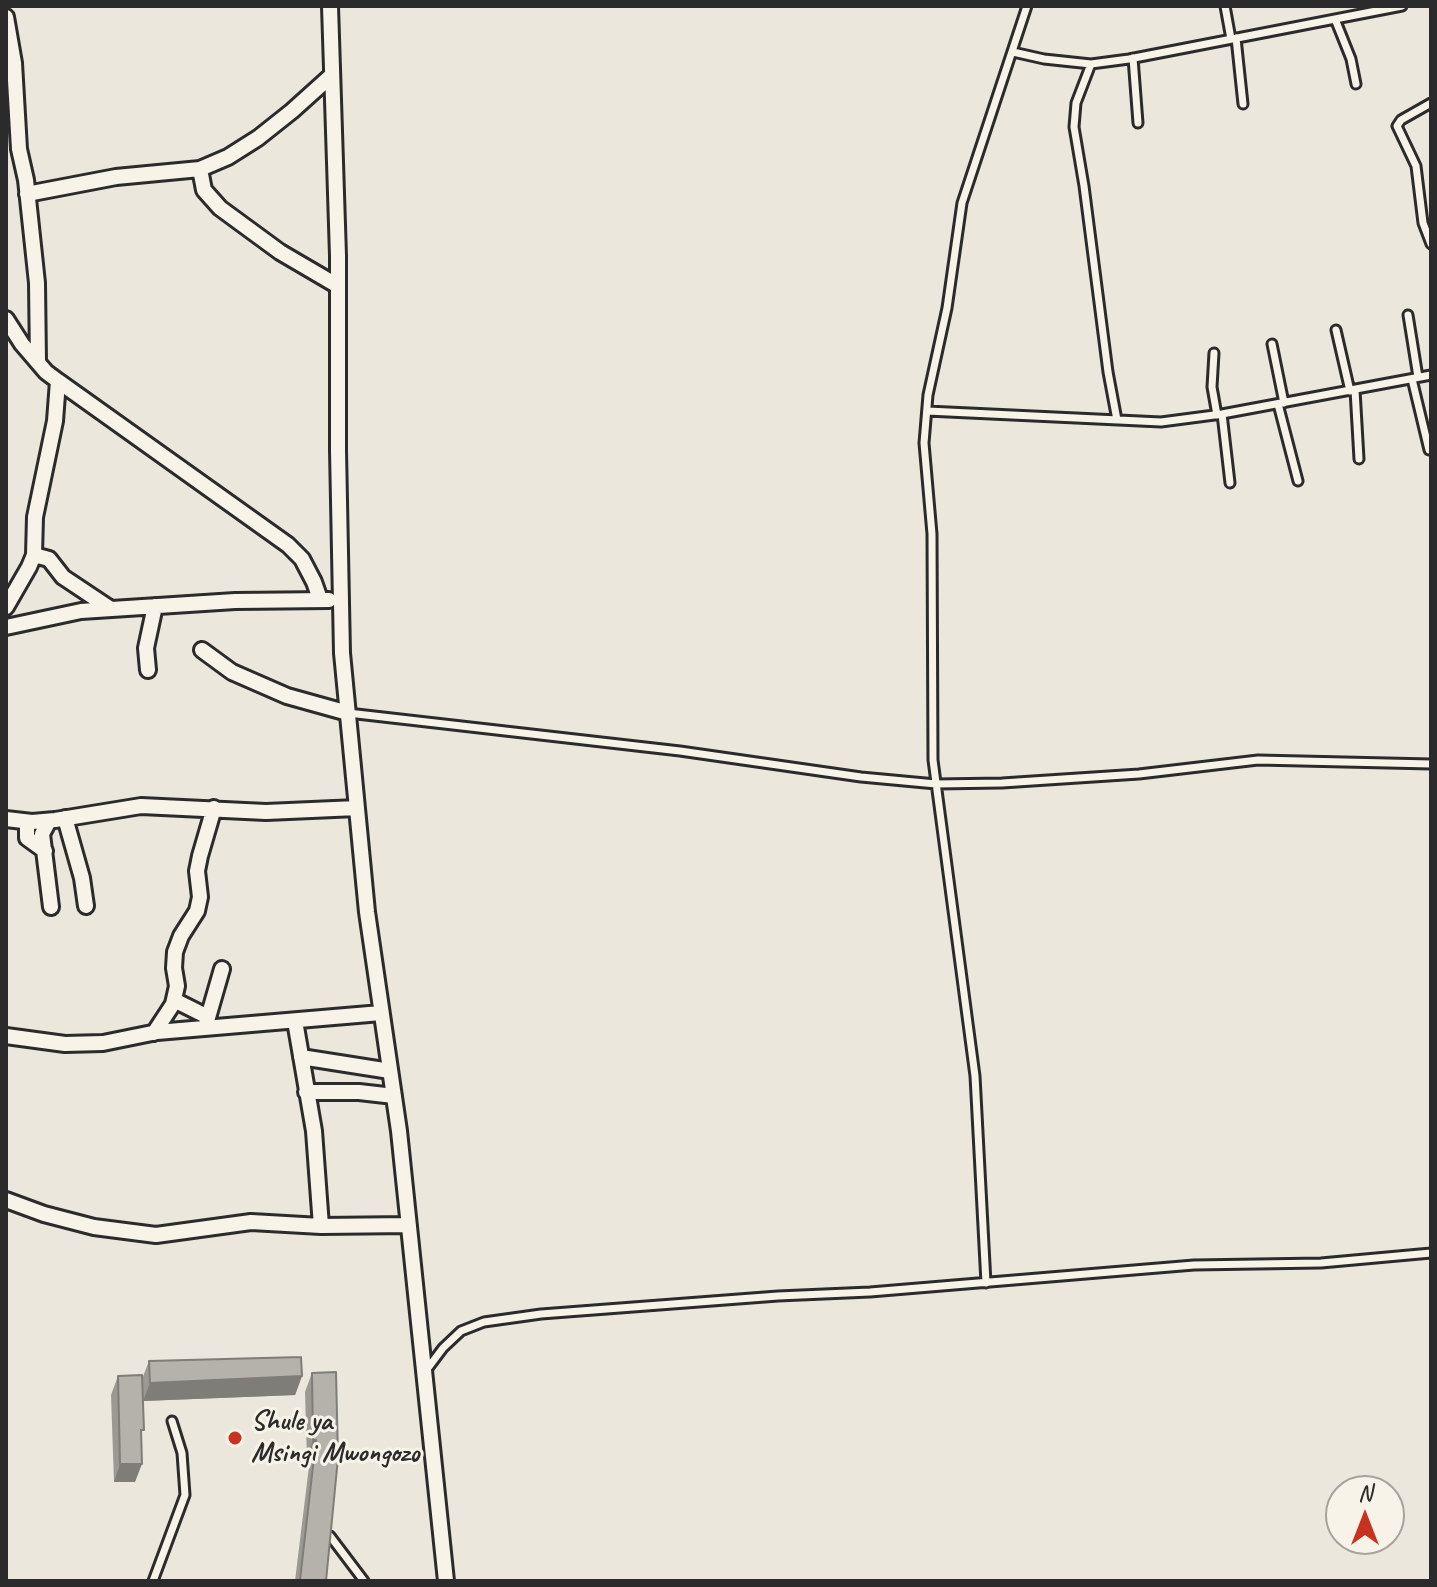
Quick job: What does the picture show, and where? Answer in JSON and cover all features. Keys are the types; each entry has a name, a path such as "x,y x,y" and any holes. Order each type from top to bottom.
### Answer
{"street":[{"path":"330,6 338,286 342,653 381,1013 409,1225 446,1581"},
{"path":"6,17 14,63 19,149 37,283 38,362"},
{"path":"27,194 116,177 200,169 228,157 258,138 332,75"},
{"path":"200,169 204,190 220,208 280,252 338,286"},
{"path":"6,319 38,362 58,381 288,545 302,559 320,599"},
{"path":"6,607 34,555 35,517 55,421 58,381"},
{"path":"34,555 49,559 63,577 112,609"},
{"path":"6,627 81,611 271,599 342,600"},
{"path":"148,670 146,648 155,606"},
{"path":"202,650 232,672 273,690 348,713"},
{"path":"6,819 49,821 141,806 266,812 357,808"},
{"path":"154,1033 174,1000 177,986 175,952 197,911 200,897 197,871 214,808"},
{"path":"65,818 82,878 86,906"},
{"path":"49,821 42,834 51,907"},
{"path":"27,822 27,838 45,851"},
{"path":"207,1023 222,969"},
{"path":"174,1000 207,1023"},
{"path":"6,1036 65,1044 103,1043 207,1023 295,1021 381,1013"},
{"path":"295,1021 314,1131 321,1226"},
{"path":"301,1057 390,1071"},
{"path":"306,1092 359,1092 394,1096"},
{"path":"6,1200 44,1214 125,1233 156,1235 251,1222 321,1226 409,1225"}],"lane":[{"path":"986,1283 975,1076 933,760 932,534 924,443 928,395 947,308 962,203 1027,6"},
{"path":"1225,6 1234,39 1243,104"},
{"path":"1341,6 1339,18 1356,84"},
{"path":"1013,52 1091,64 1402,6"},
{"path":"1133,58 1138,123"},
{"path":"1091,64 1076,103 1074,127 1117,420"},
{"path":"1431,103 1401,120 1397,126 1416,166 1423,223 1431,244"},
{"path":"1408,315 1415,378 1429,450"},
{"path":"1336,330 1352,390 1359,459"},
{"path":"1272,344 1298,481"},
{"path":"1214,353 1212,387 1220,414 1230,483"},
{"path":"927,411 1161,422 1431,375"},
{"path":"348,713 936,784 1139,774 1258,760 1431,764"},
{"path":"423,1374 461,1331 484,1322 541,1314 1194,1265 1321,1263 1431,1253"},
{"path":"153,1581 185,1495 182,1453 172,1421"},
{"path":"330,1536 364,1581"}],"building":[{"path":"301,1357 302,1376 150,1383 149,1361"},
{"path":"336,1372 338,1458 326,1581 300,1580 316,1440 313,1440 312,1373"},
{"path":"142,1375 142,1464 120,1464 118,1376"}],"place":[{"name":"Shule ya Msingi Mwongozo","path":"235,1438"}]}
